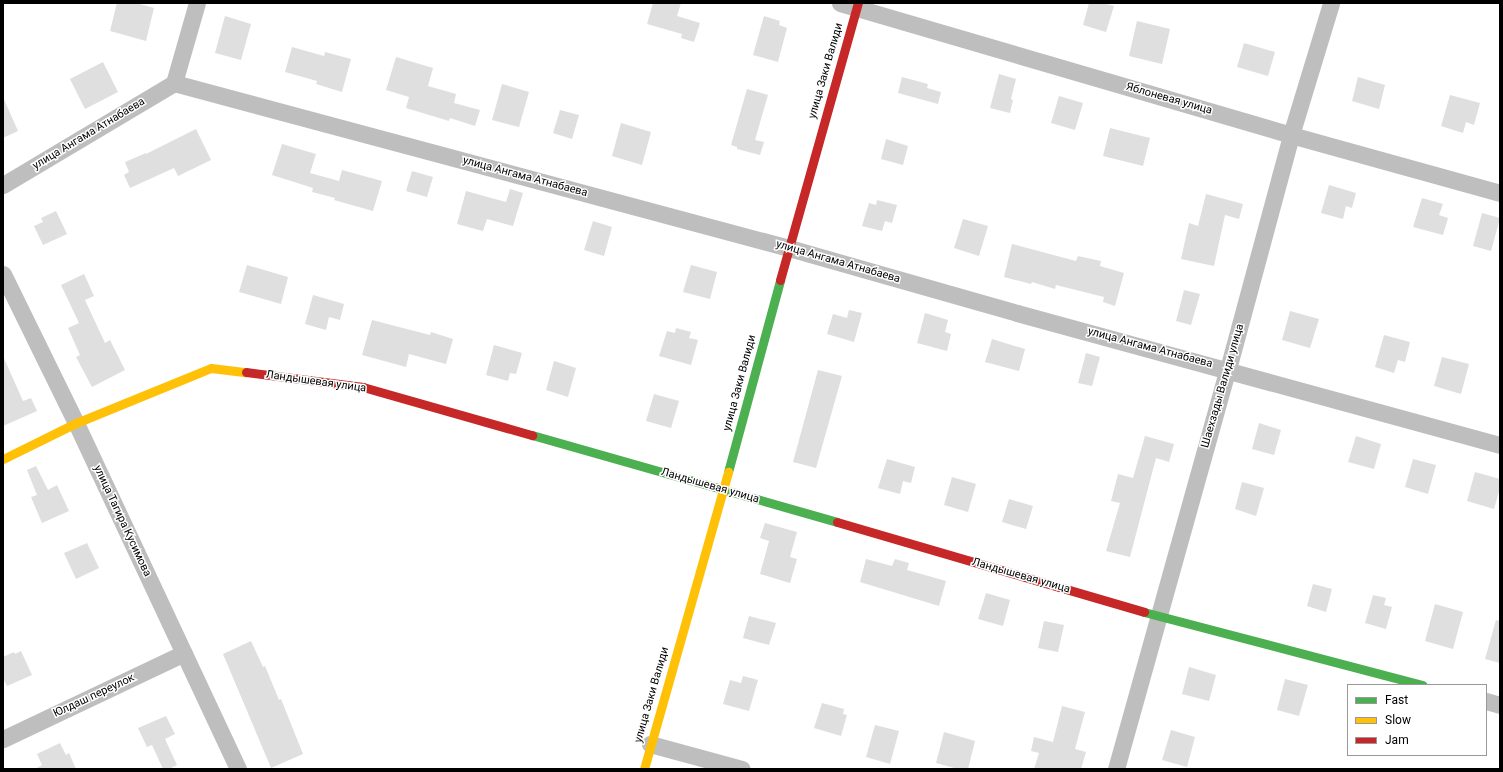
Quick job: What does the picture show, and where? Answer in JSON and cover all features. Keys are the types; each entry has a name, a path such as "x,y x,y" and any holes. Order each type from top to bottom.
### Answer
{"street":[{"path":"174,83 197,3"},
{"name":"Яблоневая улица","path":"840,3 857,6 1292,135 1500,193"},
{"name":"Шаехзады Валиди улица","path":"1116,769 1292,135 1331,3"},
{"name":"улица Заки Валиди","path":"644,769 724,490 789,248 857,6"},
{"name":"улица Ангама Атнабаева","path":"3,185 174,83 789,248 1025,315 1228,369 1500,445"},
{"name":"улица Тагира Кусимова","path":"3,274 76,423 238,769"},
{"name":"Ландышевая улица","path":"3,458 76,423 211,368 363,387 1158,616 1419,684"},
{"name":"Юлдаш переулок","path":"3,739 184,653"},
{"path":"1487,701 1500,705"},
{"path":"650,744 742,769"}],"building":[{"path":"117,3 136,3 154,8 146,41 110,31"},
{"path":"653,3 681,3 677,16 700,23 694,42 681,38 682,34 647,24"},
{"path":"1089,3 1102,3 1114,6 1106,32 1083,25"},
{"path":"225,16 251,24 241,60 215,53"},
{"path":"764,16 780,21 779,25 787,28 778,62 753,55"},
{"path":"1137,21 1170,29 1162,64 1129,56"},
{"path":"1244,43 1275,52 1268,76 1237,67"},
{"path":"292,47 324,56 325,52 351,59 342,92 316,84 317,81 285,72"},
{"path":"396,57 433,68 428,86 456,94 454,103 480,110 475,126 450,118 449,121 406,108 409,97 386,90"},
{"path":"103,62 118,92 85,109 70,79"},
{"path":"999,74 1016,79 1011,99 1013,100 1010,113 990,108"},
{"path":"902,77 928,84 927,88 941,92 938,104 898,93"},
{"path":"1358,77 1385,85 1379,109 1352,101"},
{"path":"502,84 529,92 519,127 492,120"},
{"path":"747,89 768,95 755,140 764,142 760,155 737,149 737,147 731,145"},
{"path":"1450,95 1480,103 1474,125 1466,122 1463,133 1441,126"},
{"path":"1059,96 1083,103 1075,130 1051,123"},
{"path":"3,97 18,131 3,138"},
{"path":"560,110 579,115 572,139 553,133"},
{"path":"621,123 651,132 642,165 612,156"},
{"path":"1110,128 1150,138 1143,166 1103,156"},
{"path":"196,129 211,160 178,176 174,168 130,188 124,175 129,172 125,162 146,154"},
{"path":"886,139 908,146 903,165 881,159"},
{"path":"282,144 316,154 310,173 339,181 342,170 382,181 373,211 334,200 335,198 312,192 313,188 272,175"},
{"path":"412,171 433,177 427,197 406,191"},
{"path":"1329,185 1356,193 1352,208 1346,206 1343,219 1321,213"},
{"path":"510,189 523,193 513,226 487,219 483,231 457,224 466,191 506,202"},
{"path":"1206,194 1243,204 1239,219 1225,215 1214,266 1181,259 1189,223 1198,226"},
{"path":"1422,198 1443,204 1439,215 1448,218 1443,235 1413,227"},
{"path":"877,200 897,205 892,223 885,221 882,231 862,226 869,203 876,205"},
{"path":"56,211 67,234 43,245 34,226 43,222 41,218"},
{"path":"1482,213 1500,218 1491,251 1473,246"},
{"path":"963,219 988,226 979,256 954,248"},
{"path":"593,221 612,227 604,256 584,250"},
{"path":"1012,244 1076,261 1078,256 1101,261 1100,266 1124,273 1115,306 1103,302 1104,297 1056,285 1055,289 1032,282 1031,284 1004,277"},
{"path":"247,265 288,277 281,304 239,292"},
{"path":"691,265 717,272 710,299 683,292"},
{"path":"84,274 94,296 85,300 105,343 110,340 125,370 92,387 76,357 80,355 68,328 79,323 61,285"},
{"path":"1184,290 1200,294 1191,325 1176,321"},
{"path":"313,295 344,304 340,320 329,317 326,330 305,324"},
{"path":"849,310 862,313 854,342 827,334 833,314 847,318"},
{"path":"1290,311 1319,319 1310,348 1282,340"},
{"path":"925,313 948,320 945,332 951,334 947,351 917,343"},
{"path":"372,320 430,335 431,332 453,339 446,364 409,354 406,367 362,355"},
{"path":"676,328 691,332 689,338 698,340 691,365 659,356 667,331 675,333"},
{"path":"1384,335 1410,342 1405,362 1398,360 1394,373 1375,367"},
{"path":"992,339 1025,349 1019,371 985,362"},
{"path":"494,345 522,353 516,374 510,373 508,381 486,375"},
{"path":"1086,353 1100,357 1092,386 1078,383"},
{"path":"3,356 23,401 31,398 37,411 3,426"},
{"path":"1442,357 1469,364 1461,394 1434,386"},
{"path":"554,361 576,368 568,397 546,390"},
{"path":"818,370 842,376 816,468 793,462"},
{"path":"654,394 679,401 671,428 646,421"},
{"path":"1259,423 1281,430 1274,455 1252,449"},
{"path":"1145,436 1174,444 1169,462 1156,458 1130,557 1106,551 1120,503 1111,501 1118,474 1133,478"},
{"path":"1356,436 1381,444 1374,469 1348,462"},
{"path":"887,459 915,467 911,483 903,481 900,494 878,488"},
{"path":"1413,459 1436,465 1428,494 1405,487"},
{"path":"36,466 48,490 57,485 69,511 42,523 31,497 37,495 27,470"},
{"path":"1475,472 1500,479 1500,488 1494,509 1467,501"},
{"path":"952,477 976,484 968,512 944,505"},
{"path":"1242,482 1264,488 1256,516 1235,509"},
{"path":"1009,499 1033,506 1026,529 1002,522"},
{"path":"765,523 797,532 790,557 797,559 790,583 760,574 769,541 760,538"},
{"path":"87,543 99,568 76,579 64,553"},
{"path":"866,559 892,566 895,559 909,563 907,570 946,581 939,606 860,582"},
{"path":"1313,584 1332,589 1326,612 1307,606"},
{"path":"986,593 1010,600 1003,626 978,619"},
{"path":"1373,595 1386,598 1384,605 1392,607 1386,629 1365,623"},
{"path":"1435,604 1463,612 1453,649 1425,641"},
{"path":"749,616 776,623 769,645 743,638"},
{"path":"1496,620 1500,621 1500,663 1485,659"},
{"path":"1044,621 1064,625 1058,652 1038,648"},
{"path":"251,641 263,667 265,666 279,700 281,699 303,754 271,768 223,654"},
{"path":"21,651 32,675 7,686 3,678 3,657 14,652 15,654"},
{"path":"1189,667 1216,675 1209,701 1182,694"},
{"path":"743,676 758,680 749,711 723,704 730,680 741,683"},
{"path":"1285,679 1308,685 1299,716 1277,710"},
{"path":"822,703 844,709 843,714 847,715 841,736 814,728"},
{"path":"1062,706 1085,712 1075,749 1086,752 1081,769 1034,769 1039,753 1031,751 1034,737 1053,742"},
{"path":"166,716 175,734 165,739 177,765 169,769 163,769 152,745 147,747 138,728"},
{"path":"875,725 899,731 890,764 866,757"},
{"path":"1171,730 1195,737 1187,767 1162,760"},
{"path":"944,732 975,741 968,769 958,769 936,763"},
{"path":"60,743 66,755 69,753 76,769 35,769 42,765 37,754"}],"traffic: fast":[{"path":"728,472 780,280"},
{"path":"532,435 837,522"},
{"path":"1144,612 1419,684"}],"traffic: slow":[{"path":"3,459 76,423 211,368 246,372"},
{"path":"644,769 728,472"}],"traffic: jam":[{"path":"780,280 858,3"},
{"path":"246,372 363,387 532,435"},
{"path":"837,522 1144,612"}]}
